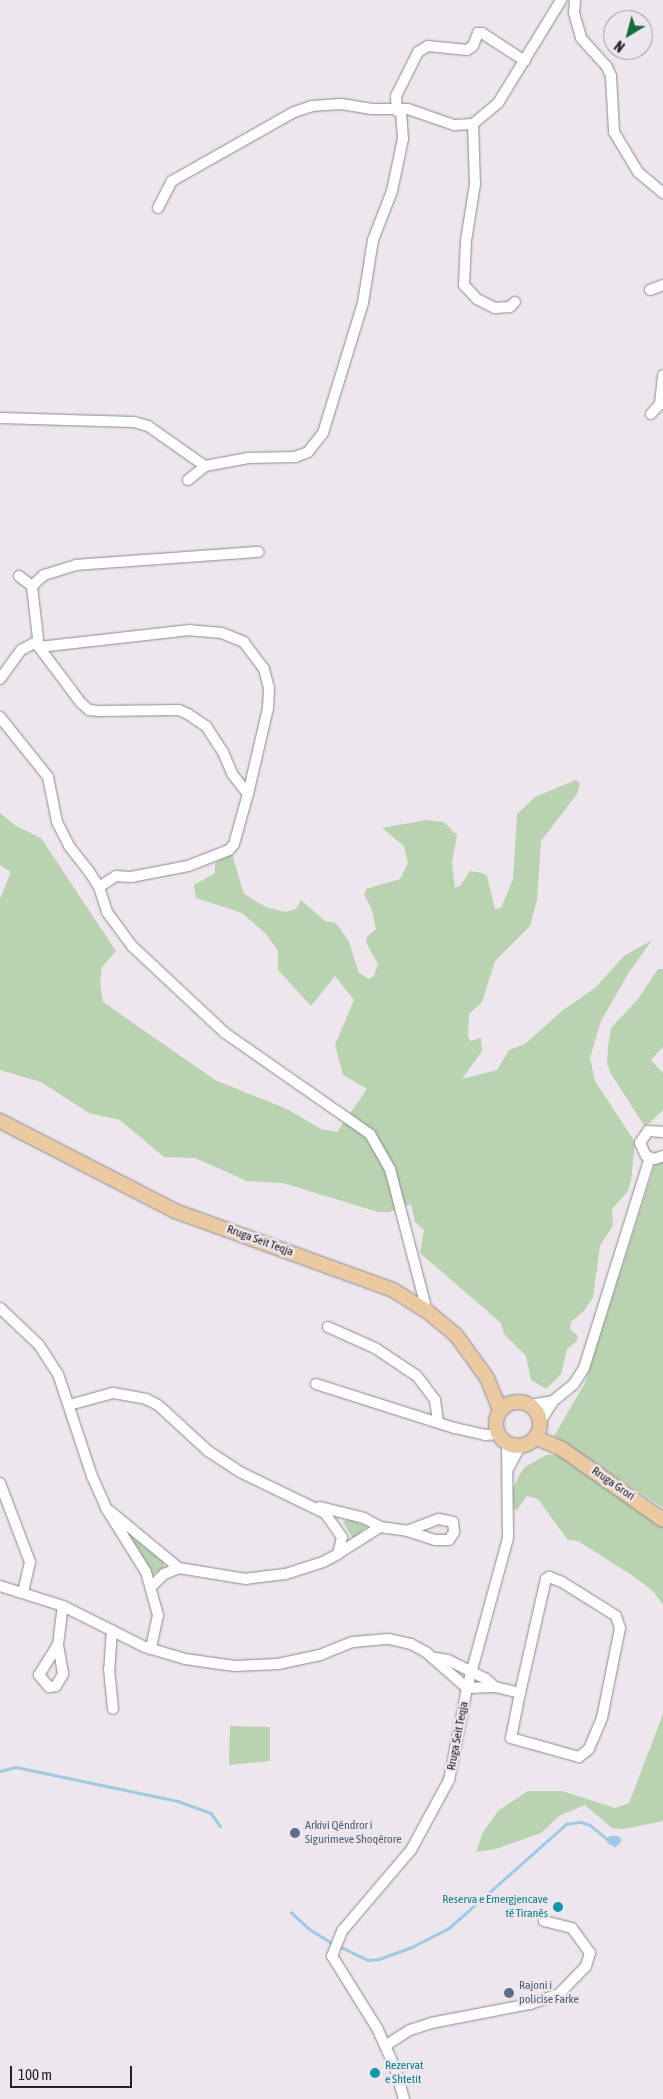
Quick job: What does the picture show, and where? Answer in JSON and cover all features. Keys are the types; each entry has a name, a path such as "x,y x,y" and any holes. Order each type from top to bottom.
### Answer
{"main road":[{"name":"Rruga Seit Teqja","path":"0,1121 175,1211 393,1290 427,1311 469,1350 493,1392 506,1407"},
{"path":"529,1405 539,1428 521,1446 503,1438 497,1422 506,1407 529,1405"},
{"name":"Rruga Grori","path":"539,1428 562,1449 663,1520"}],"street":[{"path":"158,208 172,181 294,112 327,104 399,111 420,111 454,125 473,124 498,103 561,0"},
{"path":"575,0 574,13 581,38 608,67 611,76 614,132 638,172 663,193"},
{"path":"188,480 204,466 248,458 295,457 308,452 323,433 364,303 373,240 392,191 403,139 396,96 418,52 428,46 467,50 473,46 478,33 482,33 525,61"},
{"path":"473,124 475,184 466,241 464,284 477,299 495,308 510,307 515,302"},
{"path":"650,290 663,285"},
{"path":"651,414 660,404 663,375"},
{"path":"0,418 134,422 148,426 204,466"},
{"path":"32,586 44,575 76,564 259,552"},
{"path":"19,576 32,586 39,644 80,703 89,710 178,710 194,718 206,726 223,752 233,775 248,794"},
{"path":"0,679 20,650 39,644 140,633 190,630 222,633 244,642 264,669 269,688 268,708 234,844 229,850 188,866 131,877 116,876 99,887"},
{"path":"0,717 48,777 61,830 68,846 99,887 107,912 132,946 225,1033 370,1134 390,1169 427,1311"},
{"path":"663,1132 653,1129 641,1138 642,1152 650,1158 663,1156"},
{"path":"539,1428 553,1401 574,1384 584,1368 650,1158"},
{"path":"0,1308 40,1345 58,1374 80,1446 106,1508 152,1586 158,1615 151,1649"},
{"path":"328,1327 391,1357 417,1376 435,1400 438,1422"},
{"path":"316,1384 438,1422 503,1438"},
{"path":"69,1405 113,1393 146,1399 158,1405 208,1451 240,1472 314,1506 364,1518 380,1527 407,1531"},
{"path":"529,1405 553,1401"},
{"name":"Rruga Seit Teqja","path":"404,2099 385,2046 332,1960 332,1953 342,1931 411,1850 434,1813 455,1762 467,1688 508,1538 508,1470 503,1438"},
{"name":"Rruga Seit Teqja","path":"508,1470 521,1446"},
{"path":"0,1483 30,1562 23,1592"},
{"path":"314,1506 340,1530 342,1545 338,1554"},
{"path":"106,1508 178,1568 212,1576 260,1578 304,1568 338,1554 380,1527"},
{"path":"152,1586 164,1574 178,1568"},
{"path":"549,1576 562,1582 616,1616 620,1628 602,1718 590,1749 579,1756 511,1738 520,1693 546,1579 549,1576"},
{"path":"0,1586 62,1606 151,1649 204,1663 258,1666 295,1661 353,1642 381,1638 411,1644 436,1658 448,1660 471,1674 486,1679 495,1688"},
{"path":"58,1645 62,1606"},
{"path":"112,1630 109,1669 113,1709"},
{"path":"436,1658 443,1669 467,1688 495,1688 520,1693"},
{"path":"385,2046 410,2030 431,2023 530,2004 559,1994 586,1966 590,1953 572,1928 544,1921"}],"green space":[{"path":"576,780 580,783 577,794 541,841 537,900 530,926 495,961 482,1002 469,1014 468,1036 470,1041 481,1038 482,1051 462,1079 497,1070 509,1050 525,1044 563,1010 595,988 624,956 652,940 628,974 601,1021 590,1058 595,1081 635,1142 631,1180 628,1191 612,1209 613,1225 600,1246 593,1297 584,1311 571,1322 570,1329 578,1336 576,1342 567,1349 561,1374 546,1389 531,1380 526,1356 504,1334 501,1323 420,1253 424,1230 415,1222 411,1204 390,1212 378,1212 283,1183 247,1181 195,1158 164,1157 120,1120 89,1113 41,1082 0,1070 0,899 11,872 0,865 0,813 16,826 41,838 116,951 102,967 100,982 103,1002 215,1080 287,1109 321,1129 337,1132 367,1089 343,1075 335,1045 354,1000 335,976 311,1006 278,970 278,951 266,934 242,913 196,898 194,885 215,873 215,863 232,854 244,894 266,907 285,912 296,909 301,900 325,921 336,923 349,942 359,973 369,979 374,976 378,964 366,942 367,937 376,929 372,910 364,895 366,889 400,879 408,863 404,846 382,828 426,820 444,822 457,835 452,863 455,888 460,886 470,871 482,873 487,876 495,909 501,908 513,879 517,814 535,797"},
{"path":"658,969 663,969 663,1047 651,1060 663,1073 663,1110 645,1127 611,1074 607,1063 608,1046 611,1028 638,999"},
{"path":"663,1161 663,1508 554,1436 585,1383 655,1164"},
{"path":"546,1455 559,1455 663,1527 663,1605 653,1591 630,1574 578,1541 568,1540 538,1499 527,1496 517,1510 514,1509 512,1490 520,1474 525,1467"},
{"path":"348,1519 367,1526 353,1539 343,1522"},
{"path":"128,1534 164,1562 164,1567 152,1575"},
{"path":"663,1714 663,1821 624,1829 612,1828 585,1805 559,1816 541,1833 496,1849 476,1852 483,1832 498,1811 528,1791 562,1791 615,1808 629,1803"},
{"path":"230,1726 270,1727 270,1761 229,1765"}],"waterway":[{"path":"0,1771 16,1767 178,1801 211,1813 220,1826"},
{"path":"339,1946 368,1960 379,1959 410,1948 449,1928 566,1824 581,1822 590,1825 615,1845"},
{"path":"611,1840 616,1840"},
{"path":"291,1912 308,1928 334,1944"}],"place":[{"name":"Arkivi Qëndror i Sigurimeve Shoqërore","path":"295,1833"},
{"name":"Reserva e Emergjencave të Tiranës","path":"558,1907"},
{"name":"Rajoni i policise Farke","path":"509,1993"},
{"name":"Rezervat e Shtetit","path":"375,2073"}]}
